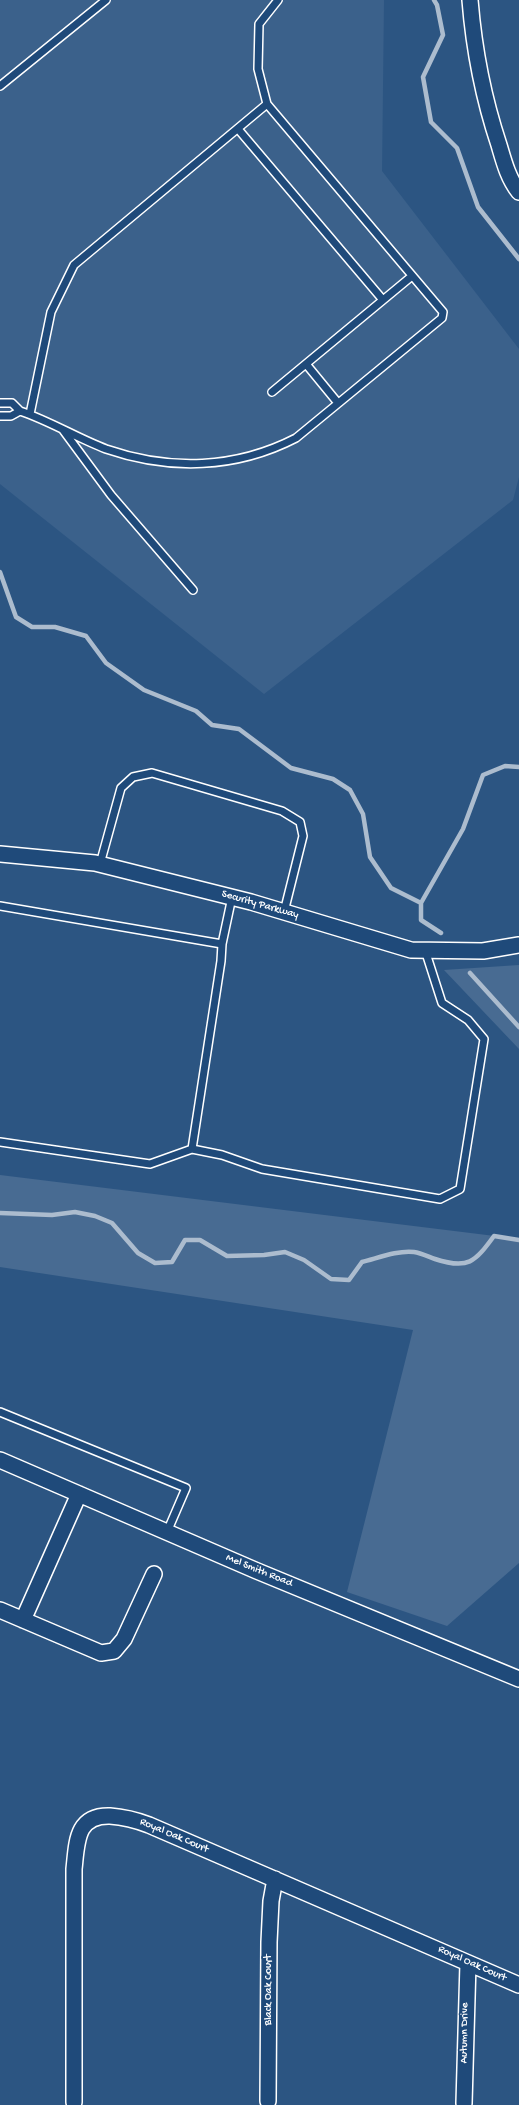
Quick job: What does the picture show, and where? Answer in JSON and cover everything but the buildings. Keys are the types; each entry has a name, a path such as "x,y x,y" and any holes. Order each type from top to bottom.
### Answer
{"street":[{"path":"470,0 480,78 487,110 510,181 519,192"},
{"name":"Security Parkway","path":"0,854 100,864 232,897 411,950 482,951 519,945"},
{"name":"Mel Smith Road","path":"0,1460 166,1532 519,1679"},
{"path":"23,1620 79,1494"},
{"path":"0,1610 101,1653 114,1651 124,1639 154,1574"},
{"name":"Royal Oak Court","path":"74,2102 72,1900 77,1844 84,1825 90,1819 99,1816 122,1817 135,1820 519,1985"},
{"name":"Black Oak Court","path":"268,2101 269,1942 271,1901 275,1879"},
{"name":"Autumn Drive","path":"464,2103 468,1963"}],"lane":[{"path":"0,86 106,0"},
{"path":"0,403 12,403 20,411 30,414 107,449 164,463 197,464 236,461 278,447 296,438 442,318 443,312 266,104 258,69 259,24 278,0"},
{"path":"30,414 51,312 74,265 266,104"},
{"path":"238,129 382,300"},
{"path":"272,392 412,276"},
{"path":"306,364 338,404"},
{"path":"0,416 11,416 20,411"},
{"path":"61,428 111,495 193,590"},
{"path":"100,864 121,788 133,776 152,773 282,811 300,822 303,836 284,912"},
{"path":"192,1148 222,961 222,944 232,897"},
{"path":"0,906 222,944"},
{"path":"0,1142 150,1164 192,1148 222,1155 262,1169 440,1199 460,1189 484,1039 468,1020 442,1003 425,950"},
{"path":"0,1412 186,1488 166,1532"}],"shaded area":[{"path":"0,0 384,0 382,171 519,349 519,477 513,500 264,694 0,484"},
{"path":"519,965 519,1049 444,970"},
{"path":"0,1175 519,1239 519,1563 447,1626 347,1592 413,1330 0,1267"}],"waterway":[{"path":"434,0 437,5 443,35 423,77 431,122 457,148 478,207 519,259"},
{"path":"0,572 16,617 32,627 55,627 86,636 106,663 144,690 196,711 212,725 239,729 291,768 333,779 350,790 363,814 370,857 391,888 421,903"},
{"path":"441,933 421,920 421,903 463,829 483,775 505,766 519,767"},
{"path":"470,973 519,1027"},
{"path":"0,1213 52,1215 75,1212 95,1216 112,1223 138,1253 155,1263 172,1262 185,1240 200,1240 227,1256 264,1255 285,1252 304,1260 331,1279 349,1280 362,1262 388,1255 401,1252 414,1252 455,1264 463,1263 476,1258 494,1236 519,1240"}]}
